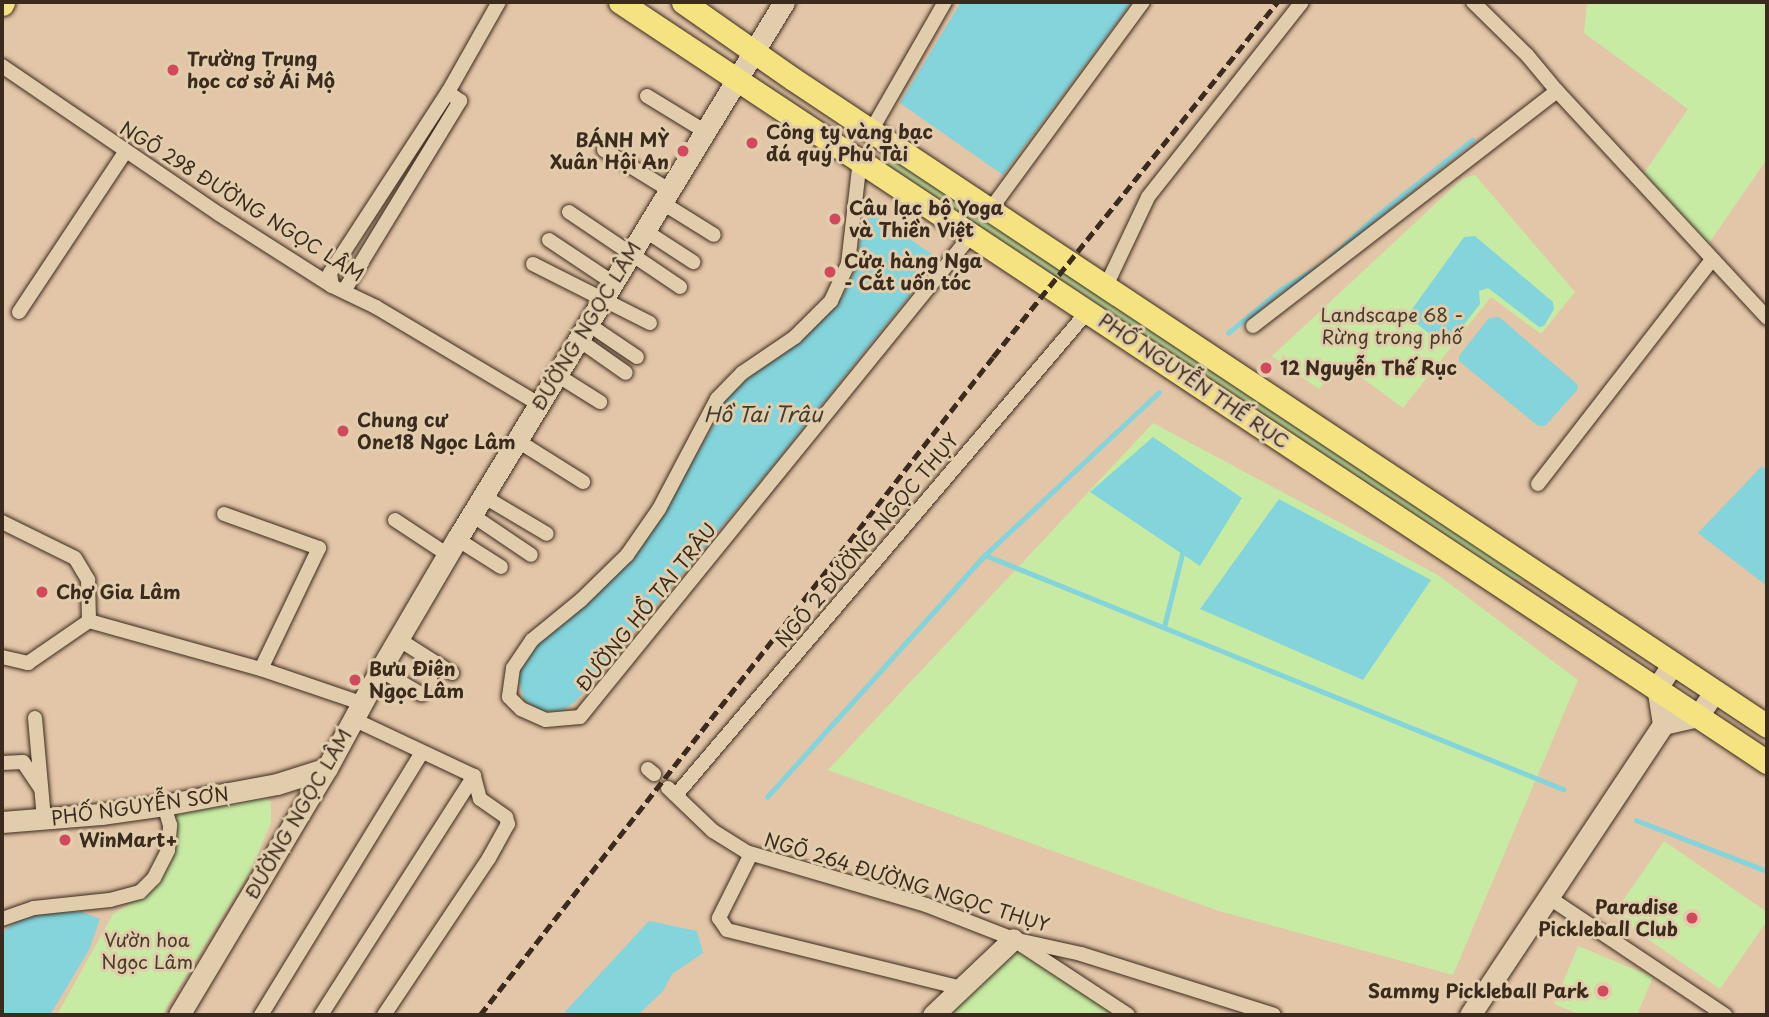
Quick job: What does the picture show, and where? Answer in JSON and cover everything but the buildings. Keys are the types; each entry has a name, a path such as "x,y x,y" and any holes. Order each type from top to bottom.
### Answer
{"main road":[{"name":"PHỐ NGUYỄN THẾ RỤC","path":"683,2 754,53 1767,726"},
{"name":"ĐƯỜNG NGỌC LÂM","path":"179,1015 327,768 380,670 472,515 784,2"},
{"name":"PHỐ NGUYỄN THẾ RỤC","path":"623,3 1767,762"},
{"path":"1469,1015 1663,724 1657,688 1674,663"},
{"path":"1663,724 1698,716 1715,691"},
{"name":"PHỐ NGUYỄN SƠN","path":"2,822 164,805 277,784 327,768"},
{"path":"277,784 296,788 303,807"},
{"path":"933,1015 1013,939"}],"street":[{"path":"448,92 460,101 338,288 330,273 448,92 499,2"},
{"path":"871,131 945,2"},
{"path":"990,210 1143,2"},
{"path":"1106,286 1148,197 1302,2"},
{"path":"1473,2 1527,55 1557,91 1767,318"},
{"name":"NGÕ 298 ĐƯỜNG NGỌC LÂM","path":"2,66 125,151 338,288 376,307 539,404"},
{"path":"1253,326 1557,91"},
{"path":"647,96 706,132"},
{"path":"604,150 714,235"},
{"path":"19,312 125,151"},
{"name":"ĐƯỜNG HỒ TAI TRÂU","path":"860,160 848,264 831,301 794,337 742,373 717,399 665,498 627,555 581,600 532,640 513,668 509,697 521,709 547,720 580,718 972,234"},
{"path":"569,212 680,287"},
{"path":"644,230 693,262"},
{"path":"549,240 650,323"},
{"path":"1538,484 1712,260"},
{"path":"533,264 607,290"},
{"name":"NGÕ 2 ĐƯỜNG NGỌC THỤY","path":"672,791 1088,311"},
{"path":"583,332 637,357"},
{"path":"583,332 626,373"},
{"path":"556,375 600,402"},
{"path":"518,441 583,482"},
{"path":"484,496 547,534"},
{"path":"224,514 319,548 261,669"},
{"path":"472,515 531,555"},
{"path":"395,520 501,567"},
{"path":"2,522 75,558 88,580 89,621"},
{"path":"89,621 261,669 357,711 421,754 474,776"},
{"path":"2,657 28,663 89,621"},
{"path":"398,639 452,673"},
{"path":"380,670 421,694"},
{"path":"35,718 44,819"},
{"path":"261,1015 421,754"},
{"path":"2,763 23,762 42,790"},
{"path":"321,1015 474,776"},
{"path":"384,1015 489,859 508,824 506,817 480,799 474,776"},
{"name":"NGÕ 264 ĐƯỜNG NGỌC THỤY","path":"672,791 732,846 751,854 926,905 1013,939 1081,954 1274,1015"},
{"path":"2,919 34,908 110,901 140,892 154,878 168,850 170,825 164,805"},
{"path":"751,854 719,918 727,930 962,988"},
{"path":"1548,897 1725,1015"},
{"path":"1013,939 1128,1015"}],"green space":[{"path":"1587,2 1767,2 1767,159 1707,246 1642,176 1688,109 1584,33"},
{"path":"897,161 1524,578 1523,580 1511,578 886,163"},
{"name":"Landscape 68 - Rừng trong phố","path":"1475,175 1575,292 1541,334 1491,297 1403,408 1342,363 1319,389 1272,356 1462,179"},
{"path":"1153,423 1438,575 1578,680 1453,975 1219,911 828,770"},
{"name":"Vườn hoa Ngọc Lâm","path":"264,795 271,802 271,823 250,872 162,1015 57,1015 113,914 146,894 160,870 166,815"},
{"name":"Paradise Pickleball Club","path":"1664,841 1767,912 1767,921 1720,989 1613,915"},
{"path":"1013,939 1128,1015 930,1015"},
{"name":"Sammy Pickleball Park","path":"1578,946 1653,977 1637,1015 1581,1015 1554,1004"}],"water":[{"path":"961,2 1132,2 1003,175 900,103"},
{"name":"Hồ Tai Trâu","path":"867,210 939,259 775,463 576,701 562,711 539,711 524,700 519,680 520,670 533,649 640,545 708,435 733,386 828,313 843,296 853,275"},
{"path":"1475,236 1553,302 1554,309 1544,326 1539,327 1488,288 1479,291 1480,304 1452,340 1442,344 1411,319 1410,312 1464,237"},
{"path":"1499,317 1577,384 1578,389 1545,426 1538,426 1459,361 1459,356 1489,318"},
{"path":"1153,437 1242,498 1200,566 1090,492"},
{"path":"1762,466 1767,471 1767,586 1698,533"},
{"path":"1279,499 1431,580 1363,680 1200,609"},
{"path":"82,912 100,919 89,950 50,1015 2,1015 2,933 15,922 41,913"},
{"path":"649,921 697,931 703,953 672,974 663,991 638,1015 562,1015"}],"waterway":[{"path":"1330,258 1375,217 1472,140"},
{"path":"1228,333 1280,290 1323,264"},
{"path":"767,797 985,555 1159,392"},
{"path":"1164,627 1182,554"},
{"path":"985,555 1563,789"},
{"path":"1636,820 1767,871"}],"railway":[{"path":"480,1015 993,357 1277,2"}],"place":[{"name":"Trường Trung học cơ sở Ái Mộ","path":"173,70"},
{"name":"Công ty vàng bạc đá quý Phú Tài","path":"752,143"},
{"name":"BÁNH MỲ Xuân Hội An","path":"683,151"},
{"name":"Câu lạc bộ Yoga và Thiền Việt","path":"835,219"},
{"name":"Cửa hàng Nga - Cắt uốn tóc","path":"830,272"},
{"name":"12 Nguyễn Thế Rục","path":"1266,368"},
{"name":"Chung cư One18 Ngọc Lâm","path":"343,431"},
{"name":"Chợ Gia Lâm","path":"42,592"},
{"name":"Bưu Điện Ngọc Lâm","path":"355,680"},
{"name":"WinMart+","path":"65,840"},
{"name":"Paradise Pickleball Club","path":"1692,918"},
{"name":"Sammy Pickleball Park","path":"1603,991"}]}
